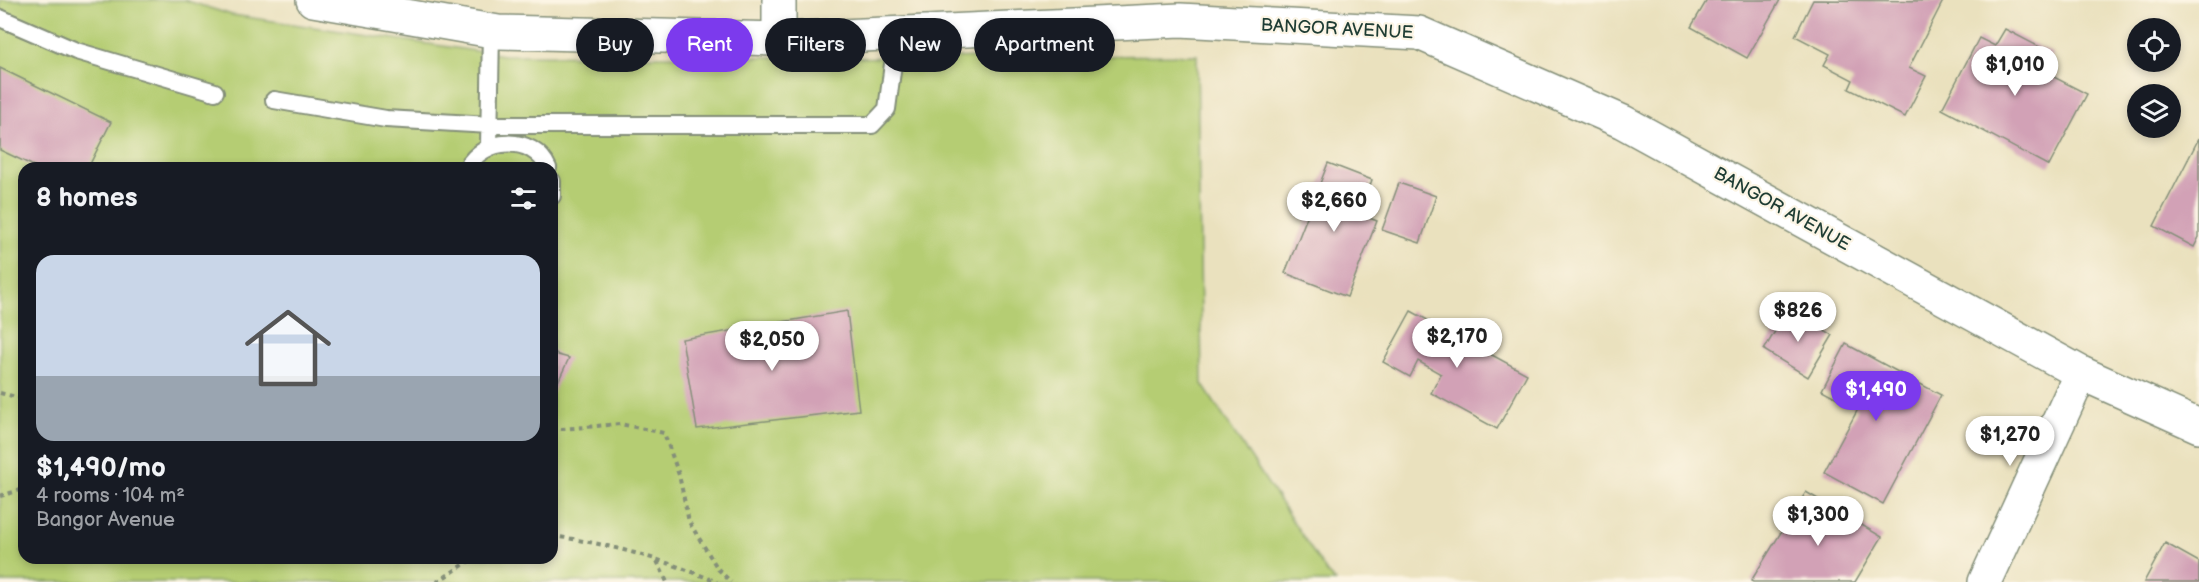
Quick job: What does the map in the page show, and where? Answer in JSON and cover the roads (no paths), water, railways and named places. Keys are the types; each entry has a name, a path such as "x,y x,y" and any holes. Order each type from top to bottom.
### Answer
{"street":[{"name":"BANGOR AVENUE","path":"313,0 491,30 765,39"},
{"path":"779,0 779,18"},
{"name":"BANGOR AVENUE","path":"962,30 1180,20 1419,33 1623,122 2082,373 2199,426"},
{"path":"1985,582 2082,373"}],"lane":[{"path":"0,18 76,51 215,92"},
{"path":"489,147 491,30"},
{"path":"274,100 386,119 490,125 872,124 887,109 892,72"},
{"path":"472,162 478,154 489,147 504,142 520,144 534,151 545,162"}]}
